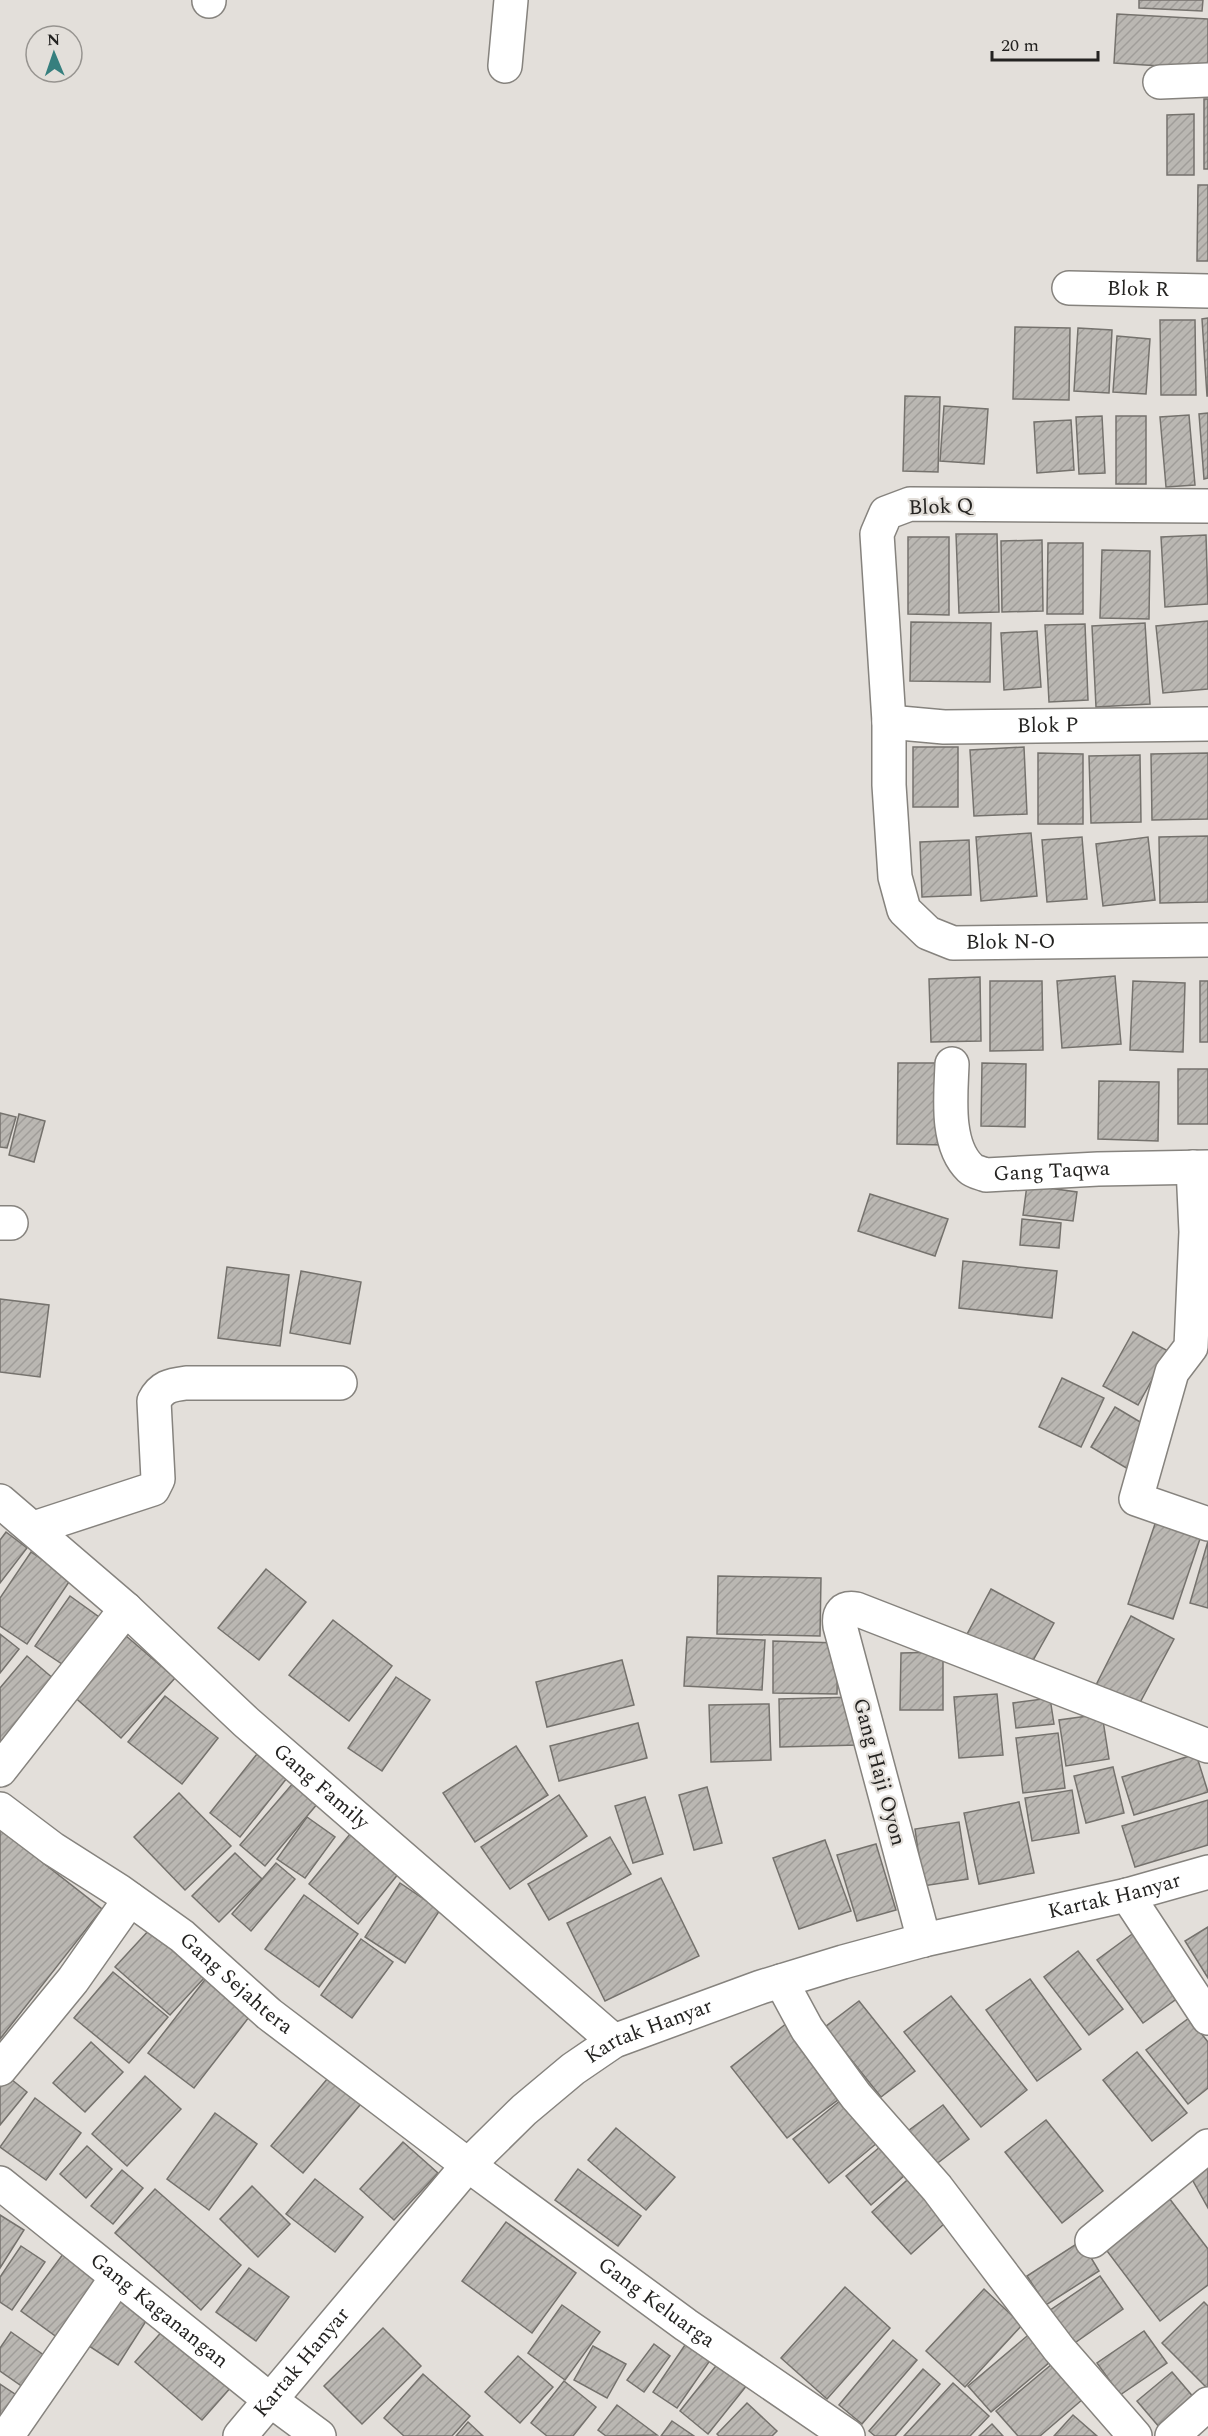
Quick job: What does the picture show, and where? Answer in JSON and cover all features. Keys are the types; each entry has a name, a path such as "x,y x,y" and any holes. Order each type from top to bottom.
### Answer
{"street":[{"path":"505,66 511,0"},
{"path":"1160,82 1208,80"},
{"name":"Blok R","path":"1069,288 1208,291"},
{"name":"Blok Q","path":"889,722 877,534 886,513 910,504 1208,506"},
{"name":"Blok P","path":"889,722 944,727 1208,724"},
{"name":"Blok N-O","path":"889,722 889,784 895,877 904,910 928,933 954,943 1208,940"},
{"name":"Gang Taqwa","path":"952,1064 950,1113 956,1143 971,1170 987,1175 1200,1167"},
{"path":"1200,1167 1191,1347 1198,1356 1172,1372 1136,1499 1208,1524"},
{"path":"34,1528 153,1489 158,1479 154,1401 158,1393 167,1385 340,1383"},
{"name":"Gang Family","path":"0,1501 126,1609 246,1722 614,2041"},
{"name":"Gang Haji Oyon","path":"924,1940 840,1626 841,1611 848,1608 1208,1746"},
{"path":"0,1770 126,1609"},
{"name":"Gang Sejahtera","path":"0,1809 53,1849 182,1936 269,2014 468,2164"},
{"name":"Kartak Hanyar","path":"240,2436 468,2164 524,2110 573,2069 614,2041 781,1981 924,1940 1127,1895 1208,1872"},
{"path":"1127,1895 1208,2018"},
{"path":"0,2069 73,1980 130,1899"},
{"path":"781,1981 807,2029 856,2096 937,2188 1059,2349 1134,2436"},
{"path":"1092,2241 1208,2146"},
{"name":"Gang Keluarga","path":"468,2164 686,2325 848,2436"},
{"name":"Gang Kaganangan","path":"0,2183 269,2399 319,2436"},
{"path":"8,2436 117,2277"},
{"path":"1172,2436 1208,2404"}],"building":[{"path":"1139,0 1203,0 1202,11 1139,8"},
{"path":"1117,14 1208,19 1208,69 1114,63"},
{"path":"1204,99 1208,99 1208,169 1204,169"},
{"path":"1194,114 1194,175 1167,175 1167,115"},
{"path":"1198,185 1208,185 1208,261 1197,261"},
{"path":"1208,318 1208,396 1207,396 1202,319"},
{"path":"1160,320 1195,320 1196,395 1161,395"},
{"path":"1015,327 1070,328 1069,400 1013,399"},
{"path":"1078,328 1112,330 1109,393 1074,391"},
{"path":"1117,336 1150,339 1146,394 1113,392"},
{"path":"905,396 940,397 938,472 903,471"},
{"path":"944,406 988,409 984,464 940,461"},
{"path":"1208,413 1208,478 1204,479 1199,414"},
{"path":"1189,415 1195,485 1166,487 1160,417"},
{"path":"1102,416 1105,473 1079,474 1076,417"},
{"path":"1116,416 1146,416 1146,484 1116,484"},
{"path":"1071,420 1074,470 1037,473 1034,422"},
{"path":"956,534 997,534 999,612 959,613"},
{"path":"1206,535 1208,604 1165,607 1161,537"},
{"path":"908,537 949,537 949,615 908,614"},
{"path":"1042,540 1043,611 1002,612 1001,541"},
{"path":"1048,543 1083,543 1083,614 1047,614"},
{"path":"1102,550 1150,551 1149,619 1100,618"},
{"path":"1208,621 1208,689 1163,693 1156,626"},
{"path":"911,622 991,623 990,682 910,681"},
{"path":"1145,623 1150,704 1096,707 1092,626"},
{"path":"1085,624 1088,700 1049,702 1045,625"},
{"path":"1037,631 1041,687 1004,690 1001,633"},
{"path":"913,747 958,747 958,807 913,807"},
{"path":"1024,747 1027,814 974,816 970,750"},
{"path":"1038,753 1083,754 1083,824 1038,824"},
{"path":"1208,753 1208,819 1152,820 1151,754"},
{"path":"1140,755 1141,822 1091,823 1089,756"},
{"path":"1031,833 1037,896 981,901 976,837"},
{"path":"1208,836 1208,902 1160,903 1159,837"},
{"path":"1082,837 1087,899 1047,902 1042,840"},
{"path":"1148,837 1155,900 1103,906 1096,844"},
{"path":"969,840 971,895 922,897 920,842"},
{"path":"1115,976 1121,1044 1062,1048 1057,981"},
{"path":"980,977 981,1041 931,1042 929,979"},
{"path":"990,981 1042,981 1043,1050 990,1051"},
{"path":"1133,981 1185,983 1183,1052 1130,1050"},
{"path":"1200,981 1208,981 1208,1042 1200,1042"},
{"path":"898,1063 948,1063 946,1145 897,1144"},
{"path":"982,1063 1026,1064 1025,1127 981,1126"},
{"path":"1178,1069 1208,1069 1208,1124 1178,1124"},
{"path":"1099,1081 1159,1082 1158,1141 1098,1139"},
{"path":"0,1113 16,1117 7,1148 0,1147"},
{"path":"19,1114 45,1121 34,1162 9,1155"},
{"path":"1027,1185 1077,1192 1073,1221 1023,1215"},
{"path":"870,1194 948,1219 935,1256 858,1231"},
{"path":"1022,1219 1061,1223 1059,1248 1020,1245"},
{"path":"963,1261 1057,1271 1052,1318 959,1308"},
{"path":"227,1267 289,1275 280,1346 218,1338"},
{"path":"301,1271 361,1282 350,1344 290,1333"},
{"path":"0,1299 49,1305 40,1377 0,1372"},
{"path":"1133,1332 1168,1351 1138,1405 1103,1386"},
{"path":"1062,1378 1104,1398 1081,1447 1039,1427"},
{"path":"1115,1407 1152,1429 1128,1469 1091,1447"},
{"path":"1158,1515 1203,1530 1173,1619 1128,1604"},
{"path":"6,1532 27,1548 0,1583 0,1540"},
{"path":"1208,1541 1208,1608 1190,1603"},
{"path":"31,1552 71,1579 27,1644 0,1626 0,1598"},
{"path":"266,1569 306,1602 259,1660 218,1628"},
{"path":"718,1576 821,1578 820,1636 717,1634"},
{"path":"991,1589 1054,1623 1027,1671 965,1638"},
{"path":"70,1596 99,1617 65,1666 35,1646"},
{"path":"1131,1616 1174,1639 1136,1710 1094,1689"},
{"path":"333,1620 392,1666 349,1721 289,1675"},
{"path":"0,1634 19,1649 0,1673"},
{"path":"125,1635 175,1678 121,1738 71,1694"},
{"path":"687,1637 765,1640 762,1690 684,1686"},
{"path":"773,1641 838,1643 837,1694 773,1693"},
{"path":"943,1652 943,1710 900,1710 901,1653"},
{"path":"27,1656 62,1686 0,1752 0,1688"},
{"path":"622,1660 634,1705 547,1727 536,1682"},
{"path":"396,1677 430,1700 382,1771 348,1748"},
{"path":"997,1694 1003,1755 959,1758 954,1697"},
{"path":"165,1696 218,1738 182,1784 128,1742"},
{"path":"857,1697 858,1745 780,1747 779,1699"},
{"path":"1050,1698 1054,1724 1016,1728 1013,1703"},
{"path":"769,1704 771,1760 711,1762 709,1705"},
{"path":"1102,1714 1109,1759 1066,1766 1059,1720"},
{"path":"638,1723 647,1758 559,1781 550,1746"},
{"path":"1058,1733 1065,1788 1023,1793 1016,1738"},
{"path":"516,1746 548,1795 475,1842 443,1793"},
{"path":"257,1754 287,1778 240,1837 210,1813"},
{"path":"1196,1754 1208,1792 1134,1815 1122,1777"},
{"path":"1113,1767 1124,1813 1086,1823 1074,1776"},
{"path":"294,1782 318,1803 265,1866 240,1845"},
{"path":"707,1787 722,1843 694,1850 679,1795"},
{"path":"1072,1790 1079,1833 1032,1841 1025,1798"},
{"path":"179,1793 231,1846 185,1890 134,1837"},
{"path":"559,1795 587,1836 510,1889 481,1847"},
{"path":"645,1797 663,1854 633,1863 615,1806"},
{"path":"1208,1800 1208,1845 1135,1867 1122,1826"},
{"path":"1019,1802 1034,1873 979,1884 964,1813"},
{"path":"307,1817 335,1837 305,1878 277,1859"},
{"path":"959,1822 968,1879 923,1886 915,1829"},
{"path":"355,1828 403,1868 358,1924 309,1884"},
{"path":"0,1829 102,1909 0,2039"},
{"path":"610,1837 631,1874 549,1920 528,1884"},
{"path":"825,1840 851,1911 799,1929 773,1858"},
{"path":"876,1844 896,1910 857,1921 837,1855"},
{"path":"235,1853 262,1879 219,1922 192,1896"},
{"path":"276,1863 295,1879 251,1931 232,1914"},
{"path":"661,1878 699,1956 605,2001 567,1923"},
{"path":"400,1883 440,1910 405,1963 365,1937"},
{"path":"304,1895 358,1934 319,1987 265,1949"},
{"path":"1208,1927 1208,1978 1185,1941"},
{"path":"150,1929 205,1977 170,2015 115,1967"},
{"path":"1135,1932 1182,1995 1143,2023 1097,1960"},
{"path":"361,1939 393,1962 352,2018 321,1995"},
{"path":"1078,1951 1123,2009 1089,2035 1044,1977"},
{"path":"113,1972 168,2017 129,2063 74,2018"},
{"path":"207,1977 253,2012 194,2088 148,2053"},
{"path":"1030,1979 1081,2049 1037,2081 986,2010"},
{"path":"951,1996 1027,2090 981,2127 904,2032"},
{"path":"859,2001 915,2071 881,2097 825,2027"},
{"path":"1189,2018 1208,2042 1208,2088 1188,2104 1146,2050"},
{"path":"787,2023 843,2096 787,2138 731,2067"},
{"path":"91,2042 123,2072 85,2112 53,2083"},
{"path":"1137,2052 1187,2113 1152,2141 1103,2080"},
{"path":"333,2072 365,2099 303,2173 271,2146"},
{"path":"6,2075 27,2092 0,2125 0,2082"},
{"path":"145,2076 181,2109 127,2166 92,2134"},
{"path":"35,2098 81,2133 46,2180 0,2147"},
{"path":"841,2100 877,2143 829,2183 793,2139"},
{"path":"943,2105 969,2139 935,2165 908,2131"},
{"path":"215,2113 257,2144 209,2210 167,2179"},
{"path":"1046,2120 1103,2191 1062,2223 1005,2152"},
{"path":"616,2128 675,2177 646,2210 588,2160"},
{"path":"888,2140 913,2168 871,2205 846,2176"},
{"path":"403,2142 438,2173 394,2220 360,2189"},
{"path":"87,2146 112,2169 86,2198 60,2174"},
{"path":"1208,2161 1208,2208 1188,2172"},
{"path":"578,2169 641,2216 618,2246 555,2200"},
{"path":"122,2170 143,2188 113,2224 91,2206"},
{"path":"917,2171 956,2213 911,2254 872,2212"},
{"path":"315,2179 363,2217 335,2252 286,2214"},
{"path":"252,2186 290,2224 258,2257 220,2219"},
{"path":"155,2189 241,2265 201,2310 115,2233"},
{"path":"1169,2198 1208,2249 1208,2285 1160,2321 1104,2247"},
{"path":"0,2215 24,2230 0,2268"},
{"path":"506,2222 576,2273 532,2333 462,2281"},
{"path":"1081,2241 1099,2271 1046,2305 1027,2276"},
{"path":"21,2246 45,2262 12,2310 0,2302 0,2277"},
{"path":"66,2250 121,2290 76,2351 21,2311"},
{"path":"249,2268 289,2297 256,2341 216,2312"},
{"path":"1100,2276 1123,2309 1069,2347 1046,2313"},
{"path":"845,2287 890,2328 827,2399 781,2358"},
{"path":"984,2289 1022,2325 965,2387 926,2351"},
{"path":"119,2299 148,2318 118,2365 89,2346"},
{"path":"1204,2302 1208,2306 1208,2389 1162,2343"},
{"path":"562,2305 600,2332 565,2380 528,2353"},
{"path":"165,2328 232,2386 202,2420 135,2362"},
{"path":"383,2328 421,2366 362,2424 324,2386"},
{"path":"1033,2331 1056,2357 991,2412 968,2386"},
{"path":"1144,2331 1167,2363 1120,2395 1097,2363"},
{"path":"11,2332 55,2363 33,2394 0,2371 0,2348"},
{"path":"893,2340 917,2360 862,2424 839,2405"},
{"path":"687,2342 711,2359 677,2408 653,2392"},
{"path":"654,2344 670,2356 644,2392 627,2380"},
{"path":"593,2346 626,2364 607,2398 574,2380"},
{"path":"518,2356 553,2387 520,2423 485,2392"},
{"path":"723,2357 751,2380 708,2434 680,2411"},
{"path":"1052,2364 1083,2399 1040,2436 1018,2436 996,2411"},
{"path":"923,2369 940,2384 895,2436 875,2436 869,2431"},
{"path":"1172,2372 1201,2406 1166,2435 1137,2401"},
{"path":"423,2374 470,2416 452,2436 404,2436 384,2418"},
{"path":"564,2381 596,2407 573,2436 547,2436 531,2423"},
{"path":"953,2383 989,2416 970,2436 904,2436"},
{"path":"0,2384 30,2404 0,2428"},
{"path":"747,2403 777,2431 772,2436 719,2436 717,2434"},
{"path":"617,2405 657,2435 606,2436 598,2430"},
{"path":"1073,2415 1097,2436 1054,2436"},
{"path":"672,2421 694,2436 661,2436"},
{"path":"468,2422 483,2436 456,2436"},
{"path":"992,2424 1003,2436 979,2436"}]}
